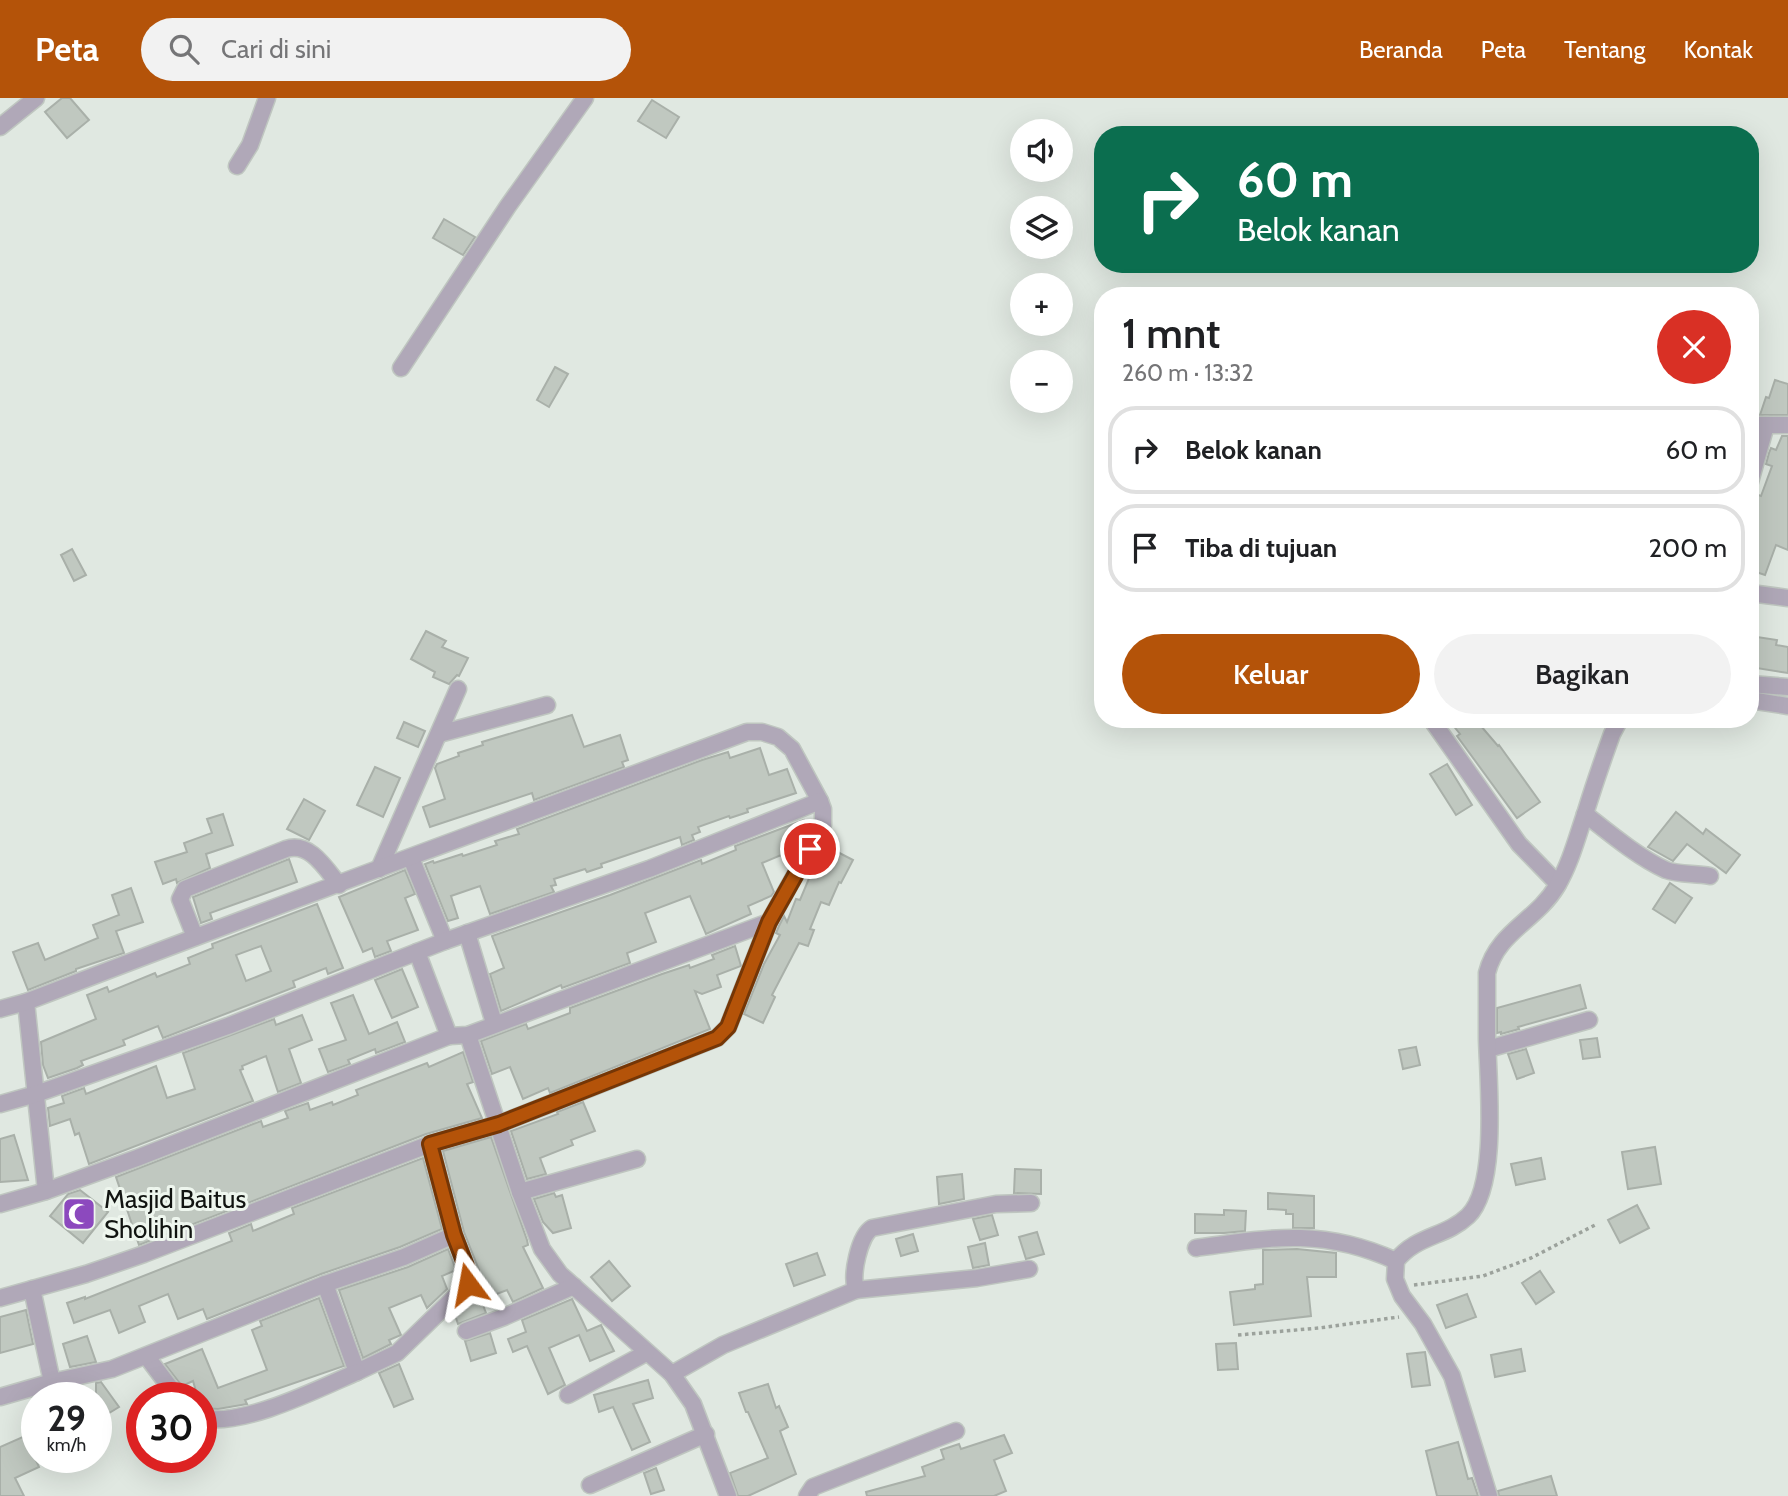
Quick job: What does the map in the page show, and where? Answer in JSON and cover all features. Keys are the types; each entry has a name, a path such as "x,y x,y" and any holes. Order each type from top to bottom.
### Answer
{"street":[{"path":"0,127 36,98"},
{"path":"237,166 250,145 267,98"},
{"path":"401,368 508,206 585,98"},
{"path":"1759,425 1788,425"},
{"path":"1759,594 1788,598"},
{"path":"1759,685 1788,687"},
{"path":"379,869 458,689"},
{"path":"1759,701 1788,706"},
{"path":"439,734 547,705"},
{"path":"1437,728 1519,844 1558,884"},
{"path":"1489,1496 1452,1376 1402,1296 1395,1279 1396,1261 1412,1245 1455,1225 1469,1215 1477,1201 1490,1140 1487,973 1491,957 1502,942 1539,909 1558,884 1571,860 1615,728"},
{"path":"0,1009 26,1002 747,732 762,732 778,737 792,749 823,810 823,825 769,922 728,1027 717,1038 499,1124 430,1144 144,1254 86,1274 0,1298"},
{"path":"0,1104 36,1094 228,1026 445,941 649,869 820,801"},
{"path":"1585,814 1668,871 1710,876"},
{"path":"195,937 180,899 185,889 286,849 293,847 307,850 317,858 338,885"},
{"path":"411,858 445,941"},
{"path":"0,1204 46,1191 137,1158 449,1036 468,1035 769,922"},
{"path":"467,933 494,1023"},
{"path":"417,952 449,1036"},
{"path":"26,1002 46,1191"},
{"path":"1488,1049 1589,1020"},
{"path":"468,1035 542,1250 560,1273 672,1374 693,1404 728,1496"},
{"path":"217,1419 241,1417 311,1393 397,1353 468,1284 469,1274 454,1235 430,1144"},
{"path":"520,1192 637,1159"},
{"path":"856,1290 853,1282 854,1271 866,1233 872,1228 996,1204 1031,1203"},
{"path":"32,1289 52,1382 104,1372 147,1357 206,1331 404,1257 454,1235"},
{"path":"1196,1248 1266,1238 1318,1238 1371,1250 1396,1261"},
{"path":"672,1374 723,1345 856,1290 977,1279 1029,1269"},
{"path":"326,1284 357,1371"},
{"path":"466,1331 574,1286"},
{"path":"568,1395 646,1353"},
{"path":"147,1357 166,1382"},
{"path":"0,1397 21,1391"},
{"path":"807,1496 813,1487 956,1430"},
{"path":"590,1485 706,1434"}],"path":[{"path":"1398,1286 1483,1276 1531,1258 1597,1224"},
{"path":"1238,1335 1319,1328 1415,1314"}],"building":[{"path":"62,98 70,98 89,120 67,138 45,112"},
{"path":"652,100 679,117 666,138 638,121"},
{"path":"444,219 475,237 463,255 433,238"},
{"path":"555,367 568,374 549,407 537,400"},
{"path":"1775,380 1788,384 1788,415 1760,415 1766,397 1769,398"},
{"path":"1782,436 1788,436 1788,550 1776,545 1765,575 1759,573 1759,495 1761,496 1772,466 1766,464 1769,453 1771,448 1776,450"},
{"path":"72,549 86,575 74,581 61,555"},
{"path":"426,631 446,641 442,647 468,658 459,676 449,684 433,677 435,672 411,659"},
{"path":"1759,637 1777,640 1776,645 1788,647 1788,673 1759,668"},
{"path":"572,715 584,747 620,735 628,760 622,762 624,767 534,800 532,793 430,827 423,807 445,799 435,768 437,764 459,756 458,753 483,745 482,742"},
{"path":"404,722 425,731 418,747 397,738"},
{"path":"1455,728 1483,728 1499,745 1540,802 1517,818 1457,736 1460,734"},
{"path":"760,748 769,775 787,769 796,793 747,809 748,812 698,827 700,832 692,835 694,840 682,845 680,837 601,864 602,867 587,872 585,869 554,879 556,885 551,886 554,892 490,914 480,886 451,896 458,918 448,921 425,864 497,845 495,841 519,834 517,829 702,760 728,752 730,758"},
{"path":"1447,764 1472,805 1456,815 1430,774"},
{"path":"375,767 400,778 383,817 357,805"},
{"path":"304,799 325,811 309,840 287,829"},
{"path":"1676,812 1703,834 1706,829 1740,855 1726,873 1687,844 1673,861 1648,847"},
{"path":"223,814 233,845 206,854 210,868 177,883 176,879 163,884 155,862 187,852 184,843 212,833 207,819"},
{"path":"804,820 808,830 798,848 762,863 774,892 748,906 751,914 706,934 690,896 645,913 656,942 627,953 630,963 562,988 561,985 501,1011 490,974 504,968 492,936 701,860 702,864 736,850 735,846"},
{"path":"824,845 853,860 829,905 821,902 810,929 814,930 808,946 799,943 772,995 775,997 763,1023 744,1014 764,964 780,935 776,933 779,926 784,916 787,922 796,899 800,900 813,869 811,867"},
{"path":"289,859 297,882 210,913 212,919 201,923 193,897"},
{"path":"405,870 415,894 405,898 418,930 387,941 391,951 375,957 372,948 363,952 339,897"},
{"path":"1670,883 1692,898 1675,923 1653,909"},
{"path":"131,888 143,922 116,931 124,953 76,969 28,990 13,952 38,943 45,960 98,938 93,925 119,915 112,895"},
{"path":"317,904 343,968 328,974 326,968 293,981 295,987 163,1038 158,1026 123,1040 125,1045 81,1061 83,1065 77,1068 48,1078 43,1065 41,1042 96,1019 87,995 107,987 109,992 155,973 157,977 190,964 188,958 213,948 212,944","holes":["261,946 271,971 246,981 236,955"]},
{"path":"735,946 741,966 717,975 721,987 702,994 695,991 710,1029 550,1093 548,1088 523,1099 510,1067 492,1074 481,1041 526,1024 528,1029 570,1013 570,1008 662,974 714,959 712,955"},
{"path":"402,969 418,1007 392,1018 375,980"},
{"path":"1580,985 1586,1008 1497,1033 1497,1008"},
{"path":"353,995 369,1034 397,1022 405,1042 376,1053 375,1049 348,1060 350,1064 328,1072 319,1049 346,1040 331,1003"},
{"path":"302,1015 312,1040 289,1049 301,1083 278,1092 266,1056 242,1066 243,1069 240,1070 253,1101 89,1164 79,1133 75,1135 70,1119 50,1126 48,1108 64,1103 62,1096 84,1088 86,1094 156,1066 167,1098 195,1089 183,1053 274,1019 276,1025"},
{"path":"1597,1038 1600,1057 1583,1059 1580,1040"},
{"path":"1416,1047 1420,1065 1403,1069 1399,1050"},
{"path":"1526,1049 1534,1073 1517,1079 1508,1054"},
{"path":"463,1052 473,1082 467,1084 482,1118 426,1134 139,1245 116,1177 261,1121 263,1127 288,1118 285,1111 308,1103 310,1110 332,1102 333,1105 358,1095 356,1090 427,1063 429,1067"},
{"path":"583,1102 595,1131 571,1140 573,1145 540,1158 546,1174 527,1179 511,1131"},
{"path":"14,1135 28,1180 0,1182 0,1139"},
{"path":"491,1137 527,1240 528,1245 523,1247 543,1288 513,1302 507,1290 486,1298 479,1281 479,1270 464,1232 443,1151"},
{"path":"1655,1147 1661,1184 1628,1189 1622,1152"},
{"path":"423,1158 442,1229 207,1319 203,1309 178,1319 168,1294 139,1306 145,1322 119,1333 110,1310 74,1323 67,1303 85,1299 232,1241 229,1233 251,1224 253,1231 294,1214 292,1208"},
{"path":"1541,1158 1545,1179 1516,1185 1511,1164"},
{"path":"1015,1169 1041,1170 1041,1194 1014,1193"},
{"path":"962,1174 964,1199 939,1204 937,1177"},
{"name":"Masjid Baitus Sholihin","path":"80,1190 108,1212 83,1243 50,1216 68,1194"},
{"path":"554,1193 556,1197 562,1195 571,1228 553,1233 543,1222 534,1199"},
{"path":"1268,1193 1314,1196 1314,1228 1293,1228 1293,1214 1286,1214 1286,1210 1268,1209"},
{"path":"1637,1205 1649,1228 1620,1243 1608,1220"},
{"path":"1224,1210 1246,1211 1245,1231 1195,1233 1195,1214 1224,1215"},
{"path":"992,1215 998,1235 980,1240 973,1219"},
{"path":"1037,1232 1044,1254 1026,1259 1019,1237"},
{"path":"913,1234 918,1251 901,1256 896,1239"},
{"path":"985,1243 989,1265 973,1268 968,1247"},
{"path":"448,1249 456,1270 442,1276 447,1289 427,1308 421,1295 389,1308 401,1335 389,1340 391,1344 363,1358 339,1290 408,1267"},
{"path":"1297,1249 1336,1253 1336,1277 1307,1277 1311,1316 1234,1325 1230,1292 1255,1289 1255,1285 1263,1284 1263,1250"},
{"path":"817,1253 825,1275 794,1286 786,1264"},
{"path":"609,1261 630,1286 612,1301 591,1277"},
{"path":"1540,1271 1554,1292 1536,1304 1522,1283"},
{"path":"1467,1294 1476,1317 1446,1328 1437,1305"},
{"path":"479,1295 486,1313 458,1324 454,1312 467,1299"},
{"path":"319,1298 344,1366 245,1400 247,1404 217,1409 217,1386 218,1388 267,1370 252,1330 262,1326 260,1321"},
{"path":"572,1299 587,1331 601,1325 614,1351 590,1361 579,1335 549,1348 565,1385 548,1394 527,1346 513,1352 508,1339 526,1332 522,1320"},
{"path":"26,1310 33,1344 0,1353 0,1317"},
{"path":"490,1333 496,1353 471,1361 465,1341"},
{"path":"87,1336 96,1362 70,1367 63,1344"},
{"path":"1236,1343 1238,1369 1218,1370 1216,1344"},
{"path":"202,1349 216,1382 179,1382 165,1364"},
{"path":"1521,1349 1525,1371 1495,1377 1491,1355"},
{"path":"1425,1352 1430,1385 1412,1387 1407,1354"},
{"path":"399,1364 413,1399 394,1407 379,1373"},
{"path":"648,1380 653,1398 633,1404 650,1442 632,1450 613,1407 599,1412 594,1395"},
{"path":"768,1384 776,1408 779,1406 788,1427 780,1431 796,1474 748,1496 738,1496 730,1473 768,1458 739,1393"},
{"path":"112,1397 119,1407 112,1411"},
{"path":"1004,1435 1012,1453 994,1460 1006,1491 994,1496 867,1496 866,1492 925,1476 922,1467 944,1459 941,1450 959,1444 961,1449"},
{"path":"21,1438 21,1473 26,1473 15,1478 24,1496 0,1496 0,1447"},
{"path":"1458,1442 1468,1479 1472,1478 1478,1496 1437,1496 1426,1451"},
{"path":"656,1468 664,1490 651,1494 644,1473"},
{"path":"1551,1476 1557,1496 1499,1496 1498,1491"}],"place":[{"name":"Masjid Baitus Sholihin","path":"79,1214"}],"route":[{"path":"468,1284 469,1274 454,1235 430,1144 499,1124 717,1038 728,1027 769,922 810,849"}]}
